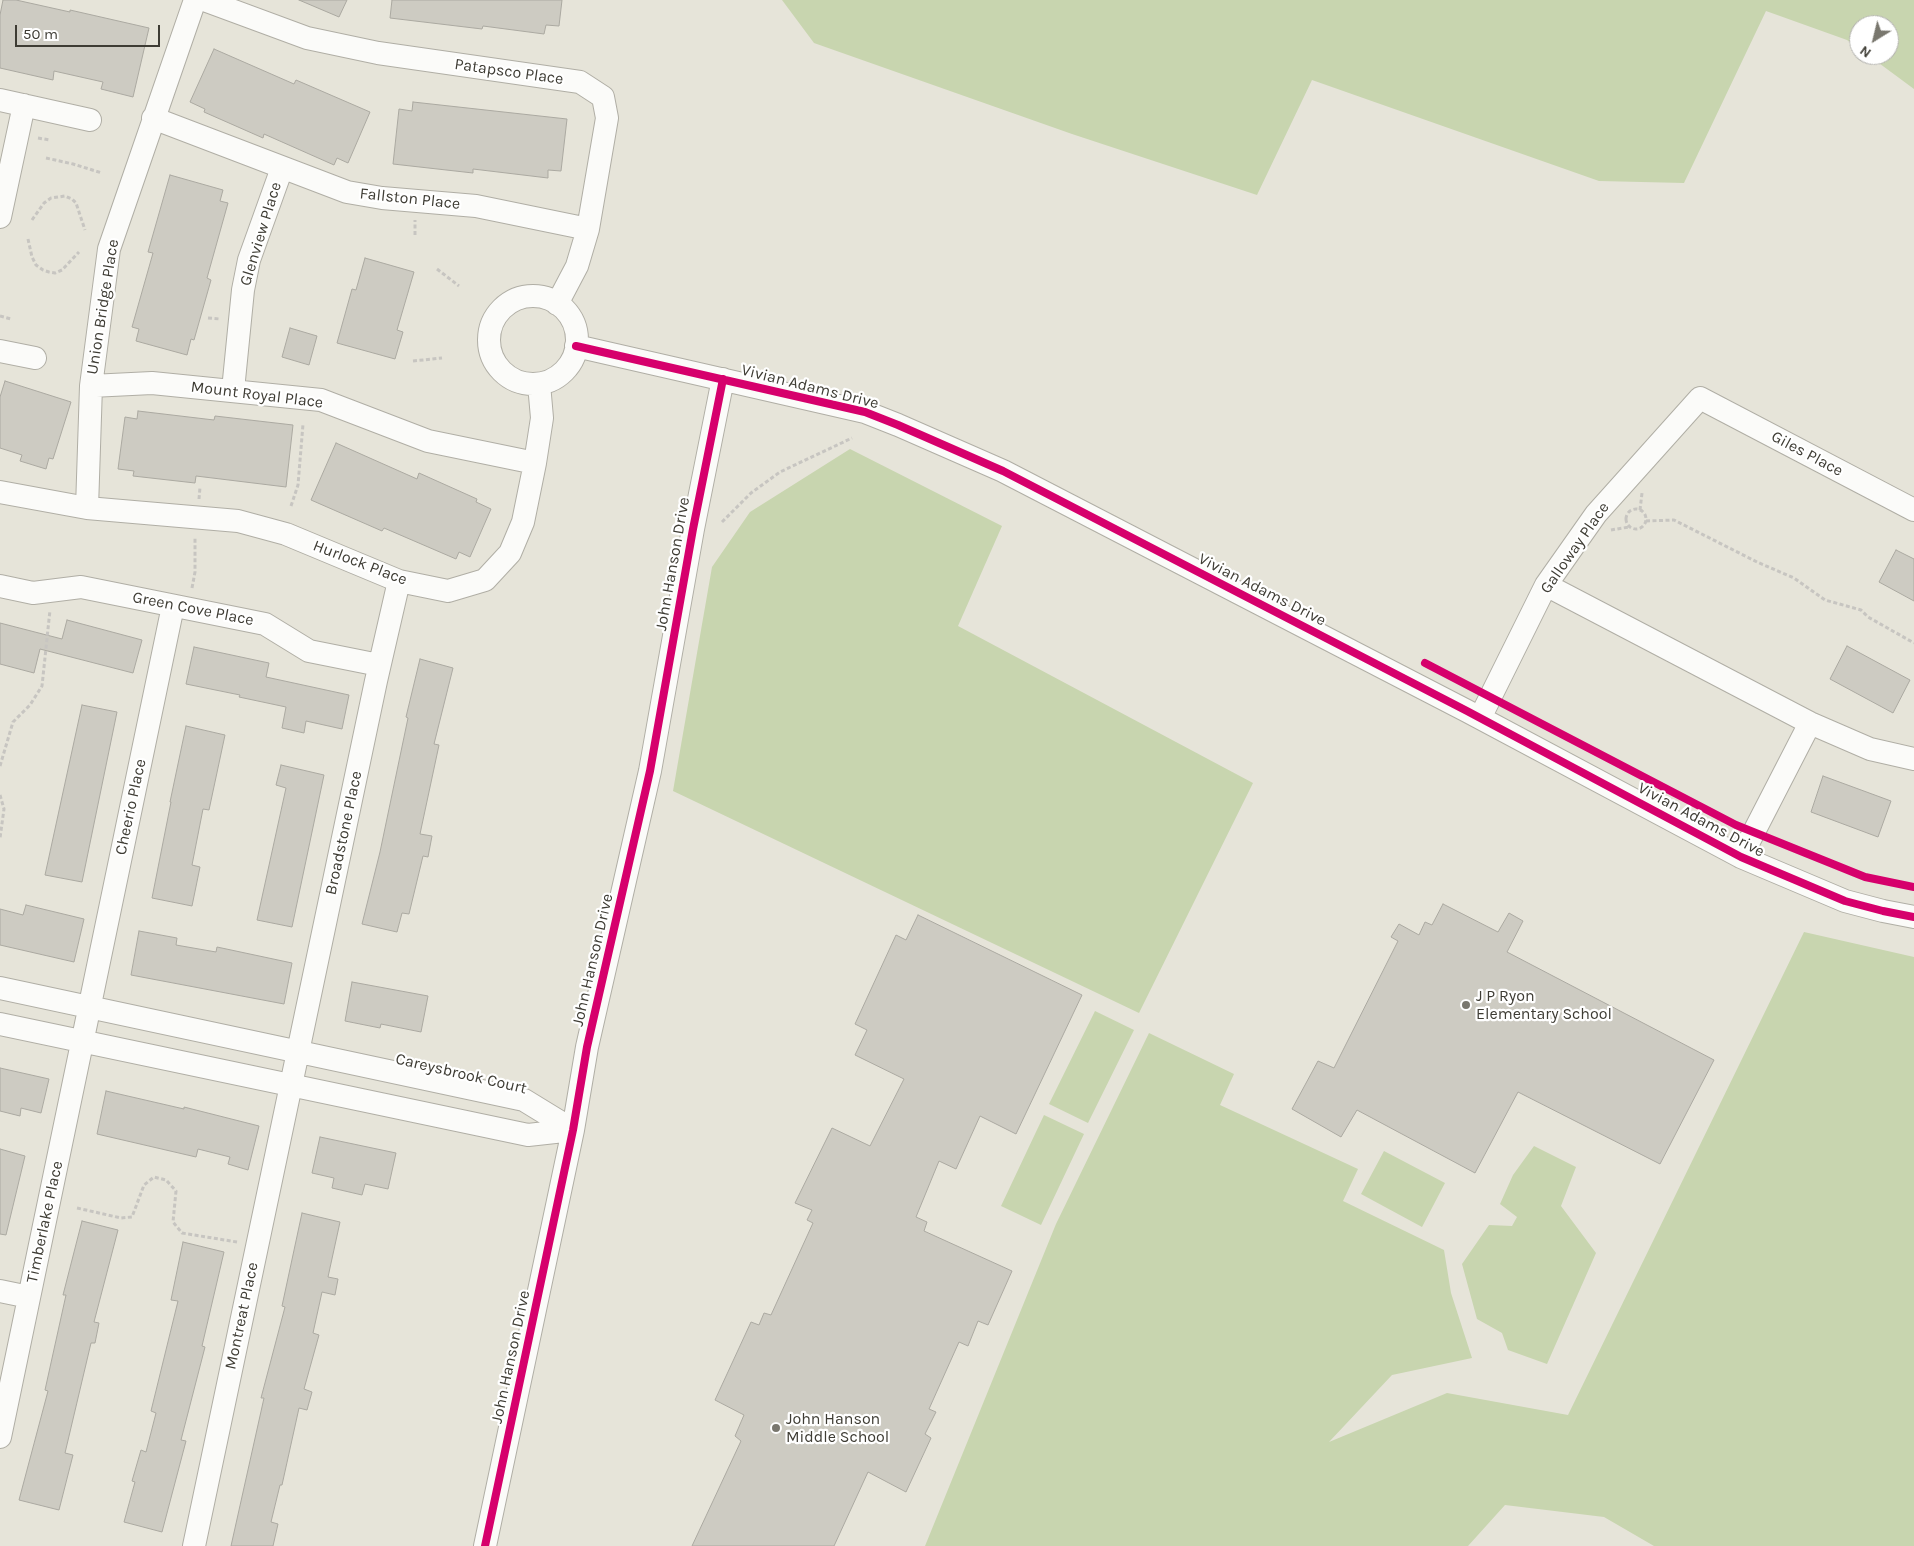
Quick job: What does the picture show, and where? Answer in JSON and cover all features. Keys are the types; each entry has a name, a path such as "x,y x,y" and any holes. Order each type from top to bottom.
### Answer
{"street":[{"name":"Union Bridge Place","path":"86,508 91,386 109,249 195,0"},
{"name":"Patapsco Place","path":"204,0 307,38 369,52 580,82 604,97 607,118 588,229 577,266 557,304"},
{"path":"0,100 90,120"},
{"path":"0,217 24,105"},
{"name":"Fallston Place","path":"153,118 348,192 382,198 476,206 588,229"},
{"name":"Glenview Place","path":"233,390 246,275 282,168"},
{"path":"536,296 547,298 566,312 573,322 576,346 573,360 553,380 539,384 518,382 501,370 491,352 490,332 494,320 502,308 514,301 536,296"},
{"name":"Vivian Adams Drive","path":"576,346 865,412 898,425 1003,471 1480,718 1741,857 1845,901 1914,917"},
{"path":"0,351 35,358"},
{"name":"John Hanson Drive","path":"485,1546 573,1130 587,1048 650,771 693,529 723,379"},
{"name":"Mount Royal Place","path":"91,386 152,383 321,400 428,441 535,463"},
{"name":"Hurlock Place","path":"0,492 86,508 238,521 286,534 399,581 448,591 485,580 510,553 523,522 535,463 542,418 539,384"},
{"name":"Galloway Place","path":"1480,718 1546,585 1596,514 1700,398"},
{"name":"Giles Place","path":"1700,398 1914,510"},
{"name":"Broadstone Place","path":"291,1086 379,665 399,581"},
{"path":"1546,585 1810,723 1870,749 1914,759"},
{"name":"Green Cove Place","path":"0,586 33,593 81,587 265,624 309,651 379,665"},
{"name":"Cheerio Place","path":"90,1008 181,607"},
{"path":"1741,857 1810,723"},
{"name":"Careysbrook Court","path":"0,988 524,1100 573,1130"},
{"name":"Timberlake Place","path":"0,1434 90,1008"},
{"path":"0,1024 82,1043 528,1135 573,1130"},
{"name":"Montreat Place","path":"194,1546 291,1086"},
{"path":"0,1291 29,1297"}],"path":[{"path":"32,136 50,140"},
{"path":"46,158 102,173"},
{"path":"32,220 44,203 51,198 65,196 76,203 85,230"},
{"path":"28,239 36,265 49,272 55,273 62,270 79,252"},
{"path":"437,269 459,286"},
{"path":"0,316 11,319"},
{"path":"413,360 442,358"},
{"path":"291,506 298,485 303,424"},
{"path":"722,522 750,493 780,472 852,438"},
{"path":"181,607 195,572 194,546 200,487"},
{"path":"1630,527 1626,522 1626,515 1633,509 1643,512 1646,521"},
{"path":"1603,531 1630,527 1632,529 1639,528 1646,521 1674,520 1757,562 1794,578 1826,600 1860,610 1868,617 1914,643"},
{"path":"0,766 12,722 30,705 42,686 50,605"},
{"path":"0,795 4,809 0,838"},
{"path":"77,1208 121,1218 132,1217 144,1185 154,1177 166,1180 176,1191 173,1222 182,1233 257,1246"}],"green space":[{"path":"782,0 1914,0 1914,89 1882,65 1899,65 1899,15 1849,15 1849,42 1766,11 1684,183 1599,181 1312,80 1257,195 1072,134 814,43"},
{"path":"850,449 1002,526 958,626 1253,783 1139,1013 673,791 712,567 750,512"},
{"path":"1804,932 1914,957 1914,1546 1654,1546 1604,1517 1505,1505 1468,1546 925,1546 1056,1224 1149,1033 1234,1074 1220,1105 1358,1169 1343,1201 1444,1250 1451,1293 1472,1358 1392,1375 1329,1442 1447,1393 1568,1415"},
{"path":"1095,1011 1134,1030 1088,1123 1049,1104"},
{"path":"1044,1115 1084,1134 1041,1225 1001,1206"},
{"path":"1534,1146 1576,1167 1561,1206 1596,1253 1547,1364 1508,1350 1502,1333 1477,1319 1462,1264 1489,1225 1512,1226 1517,1217 1500,1204 1513,1175"},
{"path":"1384,1151 1445,1183 1422,1227 1361,1194"}],"building":[{"path":"3,0 16,0 70,12 70,10 149,28 133,97 101,89 103,82 54,71 53,80 0,68 0,15"},
{"path":"299,0 347,0 339,17"},
{"path":"392,0 562,0 559,26 546,25 544,34 483,26 482,29 390,18"},
{"path":"214,49 294,84 296,80 370,112 348,163 337,158 334,165 264,134 263,138 204,112 205,109 190,102"},
{"path":"413,102 567,119 561,171 548,170 548,178 473,169 473,173 393,164 399,109 412,111"},
{"path":"170,175 223,190 220,201 228,203 207,278 211,280 194,340 191,339 187,355 136,341 139,329 132,327 153,253 148,252"},
{"path":"365,258 414,272 397,330 403,332 395,359 337,343 352,289 356,290"},
{"path":"290,328 317,336 309,365 282,357"},
{"path":"5,381 71,402 53,459 49,458 46,469 20,461 22,455 0,448 0,397"},
{"path":"138,411 214,420 215,416 293,425 286,487 196,476 195,483 133,476 134,471 118,469 125,417 137,419"},
{"path":"336,443 417,479 419,473 477,499 476,502 491,509 470,557 459,552 456,559 384,528 382,531 311,500"},
{"path":"1896,550 1914,559 1914,601 1879,582"},
{"path":"67,620 142,640 133,673 40,649 34,673 0,664 0,623 62,639"},
{"path":"1847,646 1910,680 1893,713 1830,679"},
{"path":"194,647 269,663 266,677 349,695 342,729 306,721 304,733 282,728 286,707 186,684"},
{"path":"420,659 453,668 434,744 439,745 420,834 432,836 428,857 423,856 409,914 402,913 397,932 362,924 380,852 408,718 406,717"},
{"path":"82,705 117,712 82,882 45,875"},
{"path":"186,726 225,735 209,810 203,809 192,865 200,867 192,906 152,898"},
{"path":"281,765 324,775 292,927 257,920 286,788 276,785"},
{"path":"1823,776 1891,801 1878,837 1811,812"},
{"path":"1443,904 1498,932 1509,913 1523,921 1507,952 1714,1060 1660,1164 1518,1092 1475,1173 1357,1110 1341,1137 1292,1109 1318,1061 1334,1068 1398,941 1391,937 1399,924 1419,935 1425,922 1432,925"},
{"path":"26,905 84,919 74,962 0,945 0,909 23,915"},
{"path":"918,915 1082,995 1016,1134 980,1116 956,1169 939,1161 916,1217 927,1222 924,1231 1012,1271 988,1325 978,1321 968,1346 959,1342 929,1409 936,1412 925,1434 931,1438 906,1492 868,1472 834,1546 692,1546 741,1441 735,1436 744,1415 715,1400 751,1322 759,1325 764,1313 771,1315 813,1223 807,1220 812,1210 795,1203 832,1128 870,1146 904,1079 855,1055 867,1030 855,1024 896,935 906,940"},
{"path":"139,931 177,938 176,945 216,952 217,947 292,963 284,1004 131,975"},
{"path":"352,982 428,996 421,1032 381,1024 380,1028 345,1021"},
{"path":"0,1068 49,1079 41,1113 21,1108 20,1116 0,1111"},
{"path":"106,1091 184,1109 184,1107 259,1126 248,1170 228,1164 230,1157 198,1149 196,1157 97,1134"},
{"path":"320,1137 396,1153 388,1189 365,1184 362,1195 332,1188 334,1178 312,1173"},
{"path":"0,1149 25,1156 6,1235 0,1234"},
{"path":"302,1213 340,1222 328,1277 338,1279 335,1295 322,1292 313,1333 319,1335 304,1389 312,1392 307,1410 299,1408 282,1485 280,1485 271,1522 278,1524 273,1546 231,1546 264,1398 261,1398 285,1307 282,1306"},
{"path":"82,1221 118,1230 94,1322 99,1323 95,1343 91,1343 65,1453 73,1455 59,1510 19,1500 48,1391 45,1390 66,1295 63,1295"},
{"path":"183,1242 224,1252 202,1346 205,1347 181,1440 186,1441 162,1532 124,1522 135,1482 132,1481 141,1450 146,1452 156,1413 151,1411 178,1301 171,1300"}],"cycle path":[{"path":"576,346 865,412 898,425 1003,471 1467,711 1741,857 1845,901 1914,917"},
{"path":"485,1546 573,1130 587,1047 650,771 693,529 723,379"},
{"path":"1425,663 1736,825 1865,877 1914,887"}],"place":[{"name":"J P Ryon Elementary School","path":"1466,1005"},
{"name":"John Hanson Middle School","path":"776,1428"}]}
